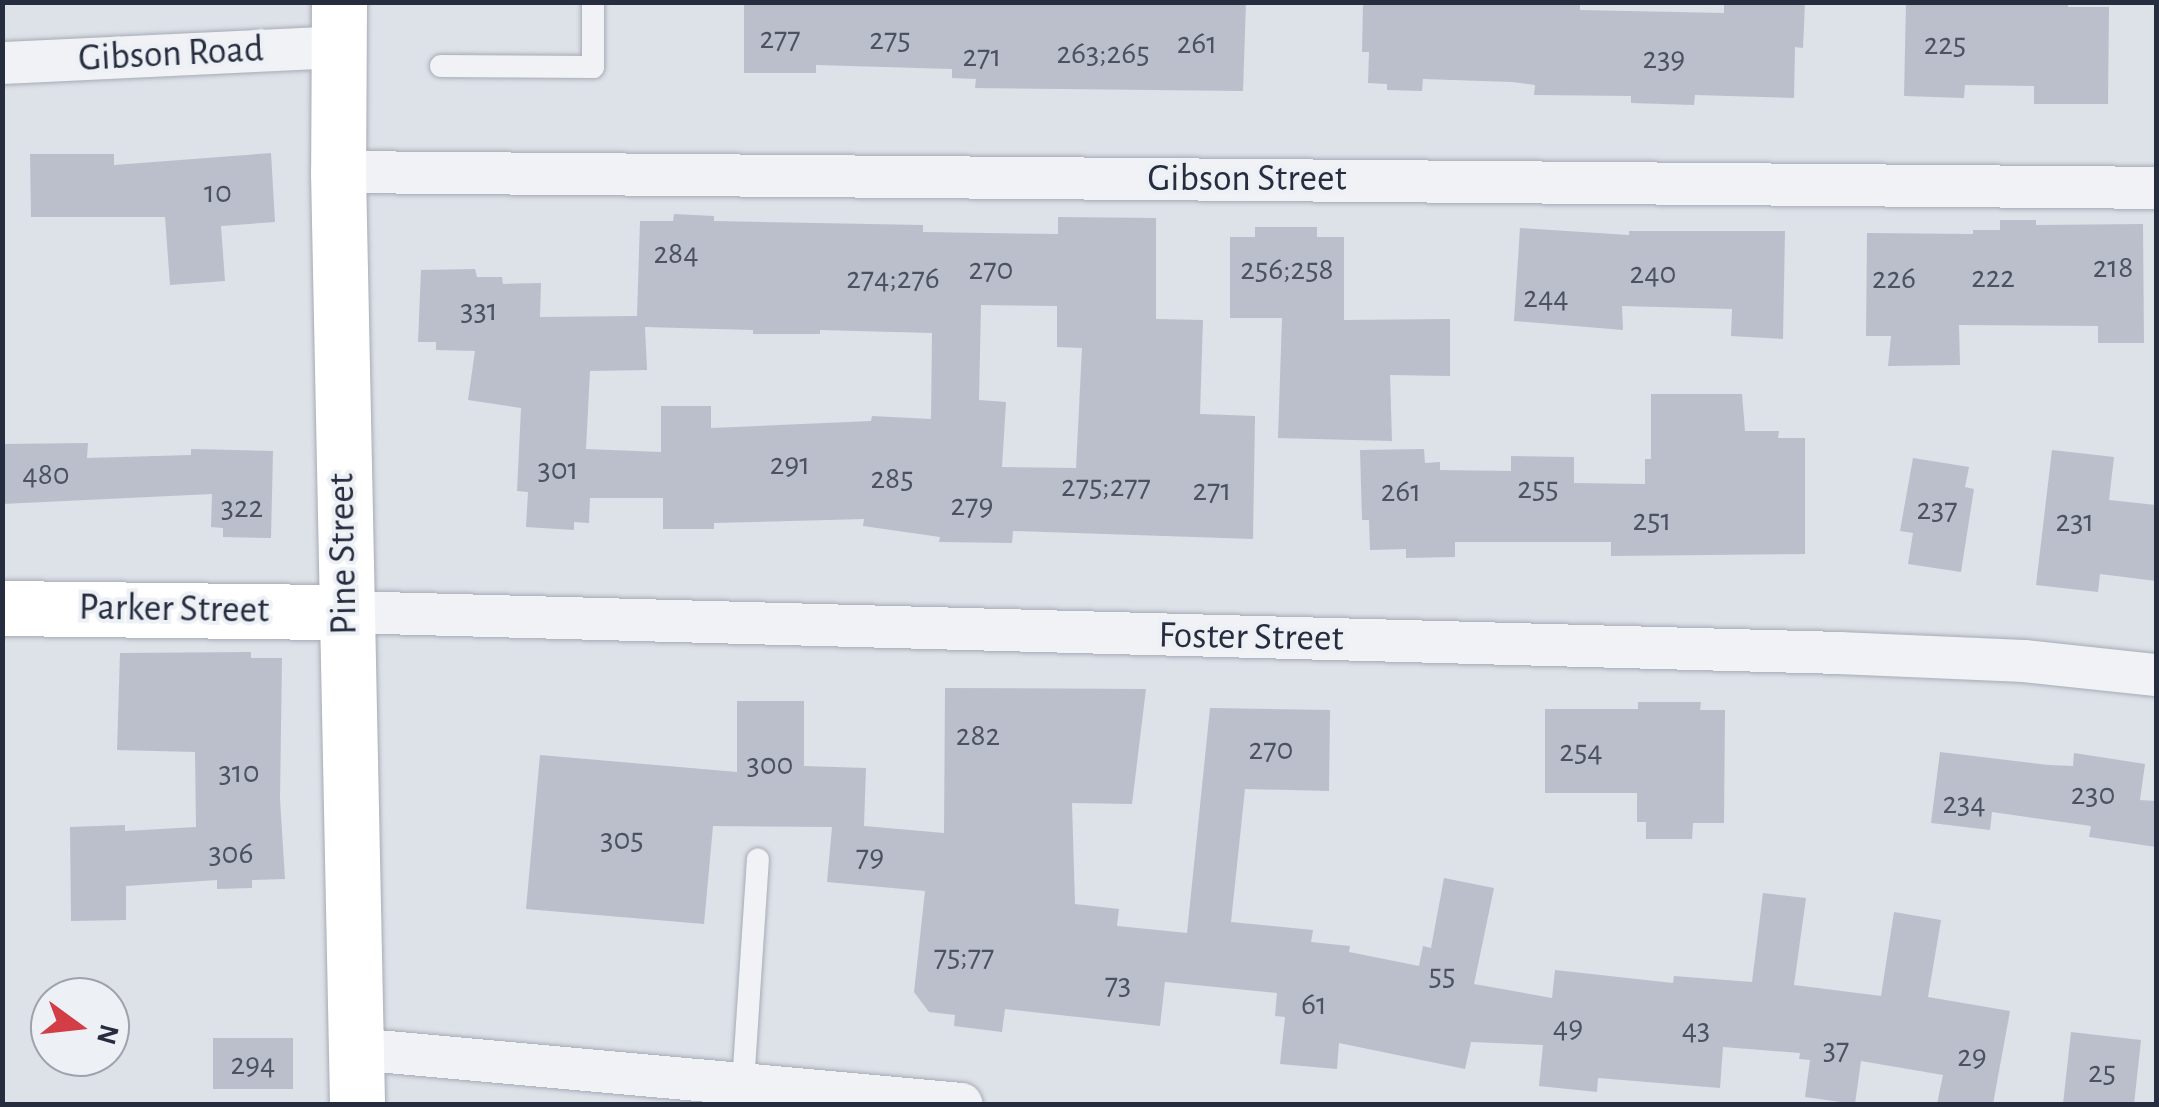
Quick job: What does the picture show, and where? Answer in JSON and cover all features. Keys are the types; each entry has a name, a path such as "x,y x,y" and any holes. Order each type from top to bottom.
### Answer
{"street":[{"name":"Gibson Road","path":"2,63 339,25"},
{"name":"Pine Street","path":"339,25 345,612 357,1104"},
{"name":"Gibson Street","path":"338,172 2156,188"},
{"name":"Parker Street","path":"2,608 345,612"},
{"name":"Foster Street","path":"345,612 1839,653 2024,661 2156,675"},
{"path":"355,1049 944,1104"}],"lane":[{"path":"441,66 593,67 593,2"},
{"path":"742,1084 758,860"}],"building":[{"path":"744,2 1246,2 1243,91 975,88 976,79 952,78 952,69 816,65 816,73 744,73"},
{"path":"1724,2 1805,2 1803,48 1795,47 1794,98 1695,95 1694,105 1631,103 1631,96 1534,95 1535,85 1512,82 1423,79 1422,91 1387,90 1387,84 1368,83 1369,52 1362,52 1363,3 1580,4 1580,10 1724,13"},
{"path":"1906,2 2068,2 2068,7 2109,7 2108,104 2034,104 2034,86 1965,85 1964,98 1904,96"},
{"path":"271,153 275,222 221,226 225,281 170,285 165,217 31,217 30,154 114,154 114,165"},
{"path":"674,214 714,216 714,221 923,225 923,232 1058,234 1058,217 1156,218 1156,319 1203,320 1200,414 1255,416 1253,539 1013,531 1012,543 939,542 940,537 863,526 864,519 714,523 714,529 663,529 663,498 590,498 589,523 574,522 574,530 526,527 528,492 517,491 521,408 468,400 475,351 436,350 436,342 418,342 421,270 475,269 477,277 502,277 503,284 541,283 540,317 637,316 640,221 673,221","holes":["981,305 1057,306 1057,347 1082,348 1076,468 1002,467 1006,402 979,400","645,327 753,330 753,334 820,334 820,330 932,333 931,419 872,416 871,421 711,428 711,406 661,406 661,452 586,449 590,371 647,370"]},
{"path":"2000,220 2036,220 2036,225 2143,224 2144,343 2098,343 2098,326 1959,325 1960,365 1888,366 1891,336 1866,336 1867,233 1973,234 1973,230 2000,230"},
{"path":"1255,227 1317,227 1317,237 1344,237 1344,320 1450,319 1450,376 1390,375 1392,441 1278,438 1282,318 1230,318 1230,237 1255,237"},
{"path":"1520,228 1629,235 1629,231 1785,231 1783,339 1731,336 1732,309 1622,306 1623,330 1514,321"},
{"path":"1651,394 1742,394 1745,431 1779,431 1778,438 1805,438 1805,554 1611,556 1611,542 1455,542 1455,557 1406,558 1406,549 1370,550 1369,520 1362,520 1360,450 1424,449 1425,463 1440,462 1440,470 1511,471 1511,456 1574,457 1574,483 1645,484 1645,459 1651,459"},
{"path":"88,443 87,458 191,455 191,449 273,451 271,538 223,537 223,528 211,527 212,494 2,504 2,444"},
{"path":"2052,450 2114,457 2109,500 2156,505 2156,581 2100,574 2098,592 2036,585"},
{"path":"1913,458 1969,467 1965,487 1974,489 1961,572 1908,564 1913,533 1900,531"},
{"path":"251,652 251,658 282,658 280,799 285,879 252,880 252,888 217,889 217,880 126,886 126,920 71,921 70,827 125,825 125,831 196,827 195,752 117,750 120,653"},
{"path":"945,688 1146,689 1132,804 1072,803 1075,904 1119,909 1117,926 1187,933 1210,708 1330,710 1329,791 1245,789 1231,922 1313,930 1311,942 1350,946 1349,952 1419,966 1423,946 1431,948 1444,878 1494,888 1474,984 1552,998 1555,970 1673,983 1674,976 1752,982 1763,893 1806,898 1794,985 1881,996 1894,912 1941,920 1928,997 2010,1011 1993,1104 1937,1104 1943,1075 1861,1061 1855,1104 1805,1097 1810,1060 1799,1059 1800,1053 1723,1047 1720,1088 1598,1078 1597,1092 1539,1086 1543,1045 1471,1042 1465,1069 1339,1043 1337,1069 1280,1064 1285,1017 1275,1016 1277,993 1165,982 1160,1026 1005,1009 1002,1032 954,1026 955,1015 929,1012 914,992 925,891 827,882 832,827 713,826 704,924 526,909 540,755 737,772 737,701 804,701 804,766 866,768 864,826 944,833"},
{"path":"1638,702 1701,702 1700,710 1725,710 1724,823 1693,823 1692,839 1646,839 1646,822 1637,822 1637,793 1545,793 1545,709 1638,709"},
{"path":"1940,752 2073,766 2074,753 2145,764 2140,800 2156,801 2156,847 2089,837 2091,826 1992,812 1990,830 1931,823"},
{"path":"2071,1032 2141,1040 2134,1104 2063,1104"},
{"path":"213,1038 293,1038 293,1089 213,1089"}]}
